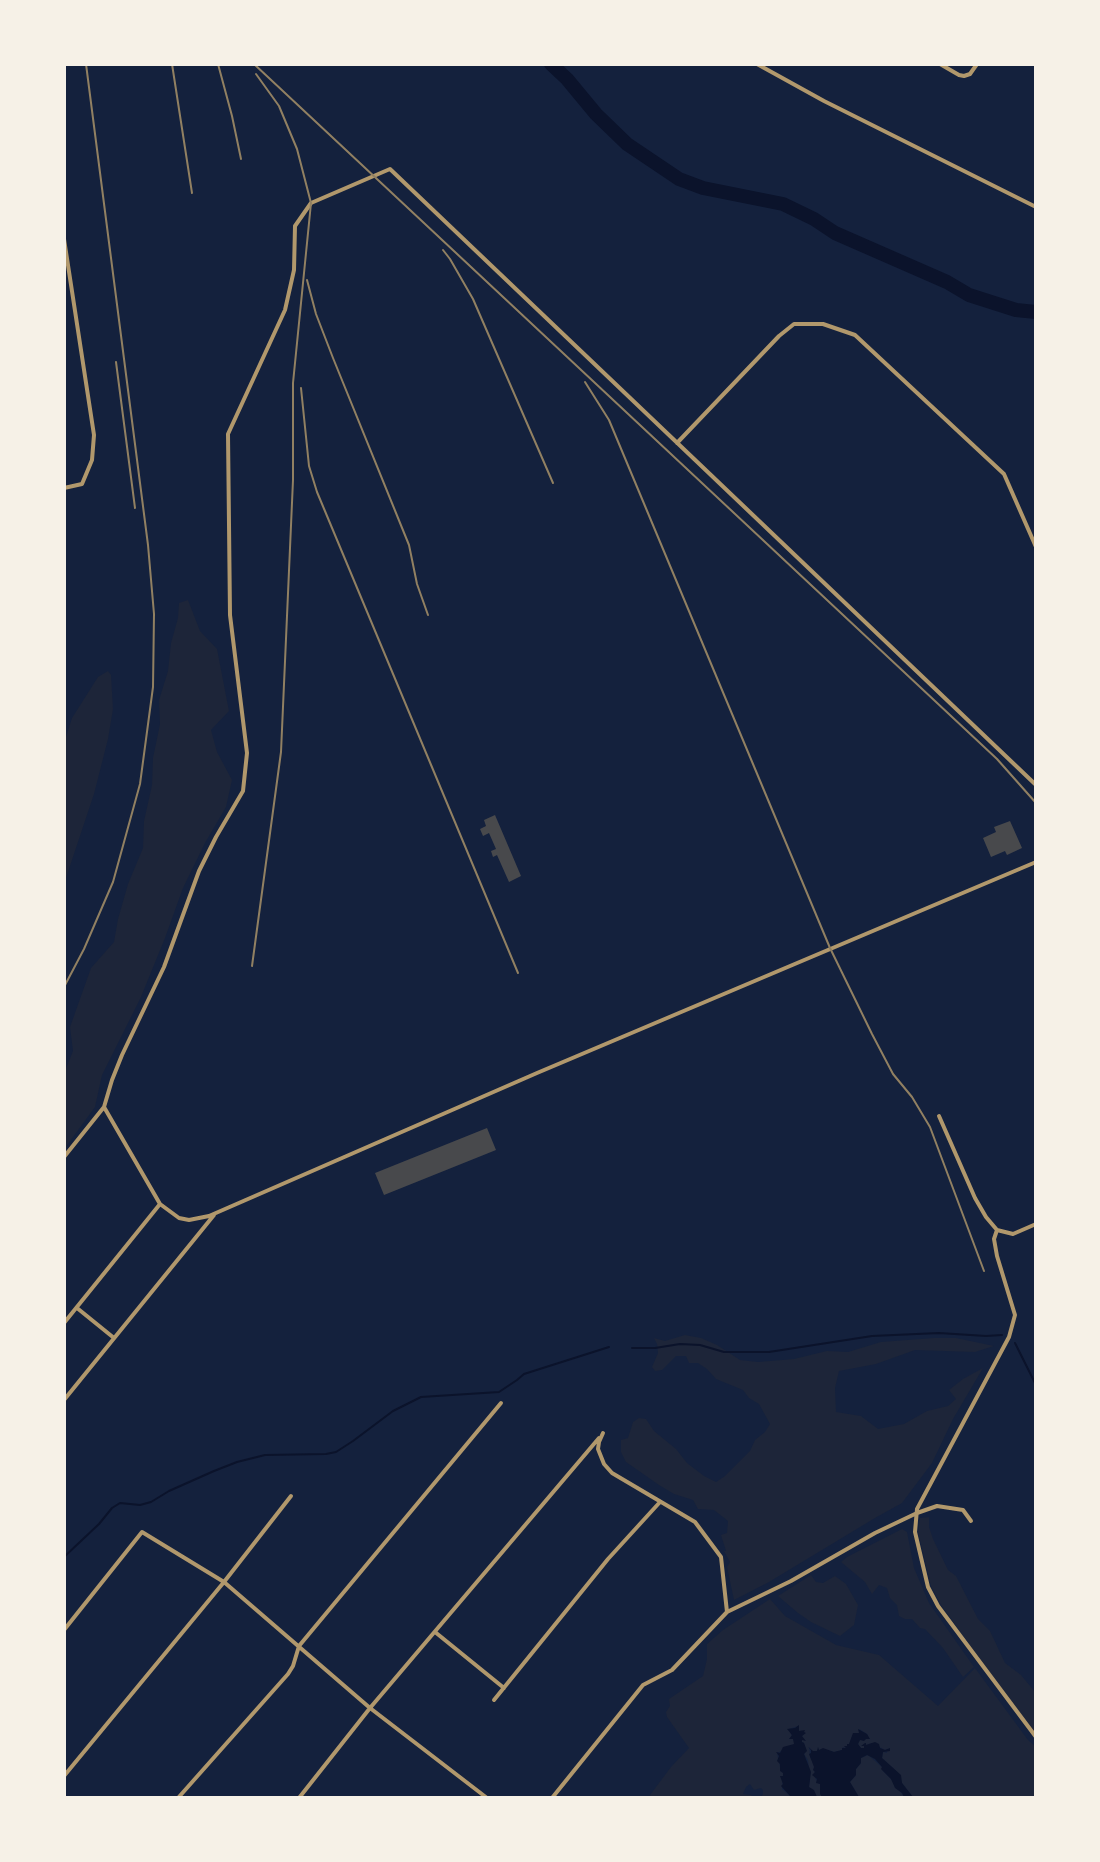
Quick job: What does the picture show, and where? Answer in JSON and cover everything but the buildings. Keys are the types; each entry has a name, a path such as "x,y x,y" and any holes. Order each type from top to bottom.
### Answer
{"street":[{"path":"757,64 834,106 1035,207"},
{"path":"940,64 964,76 970,74 977,64"},
{"path":"64,1157 104,1107 122,1055 164,967 199,871 243,791 247,753 230,615 228,434 285,309 294,270 295,226 311,203 390,170 1035,784"},
{"path":"64,239 94,435 92,460 82,484 64,488"},
{"path":"677,443 779,336 794,324 823,324 855,335 1004,474 1035,547"},
{"path":"104,1107 160,1204 179,1218 197,1220 537,1072 1035,862"},
{"path":"939,1116 975,1198 997,1230 1013,1234 1035,1224"},
{"path":"64,1323 160,1204"},
{"path":"64,1400 215,1214"},
{"path":"997,1230 994,1239 1015,1315 1013,1326 917,1509 915,1532 928,1587 938,1605 1035,1737"},
{"path":"77,1308 114,1338"},
{"path":"178,1797 288,1674 299,1646 501,1403"},
{"path":"299,1797 370,1708 603,1433 598,1449 604,1464 612,1473 695,1521 721,1557 727,1612"},
{"path":"64,1776 224,1582 291,1496"},
{"path":"494,1700 608,1559 660,1502"},
{"path":"552,1797 643,1685 672,1670 727,1612 791,1581 875,1533 917,1513 937,1506 963,1510 971,1521"},
{"path":"64,1630 142,1532 224,1582 370,1708 487,1797"},
{"path":"435,1632 504,1688"}],"shaded area":[{"path":"188,600 200,631 217,649 229,711 211,730 217,752 232,780 226,807 183,888 141,997 102,1075 95,1107 65,1148 65,1071 73,1051 70,1027 91,968 114,942 128,884 143,848 144,821 152,785 153,758 160,724 159,700 168,671 179,603"},
{"path":"108,671 111,675 113,709 108,739 94,794 65,881 65,740 72,718 98,677"},
{"path":"685,1335 701,1338 717,1345 740,1360 758,1362 794,1359 827,1351 848,1352 881,1342 934,1338 956,1338 994,1346 975,1352 915,1350 876,1364 839,1371 835,1388 836,1412 861,1416 878,1429 904,1424 927,1411 948,1406 956,1399 949,1390 983,1368 953,1419 932,1463 902,1503 769,1582 734,1600 727,1567 730,1562 724,1551 726,1551 721,1535 727,1533 728,1521 714,1510 698,1509 693,1500 674,1494 659,1485 626,1462 621,1452 621,1440 628,1438 633,1422 639,1418 646,1419 654,1431 676,1449 687,1463 716,1482 750,1451 755,1440 765,1432 770,1424 759,1404 749,1398 743,1390 716,1379 698,1363 689,1363 686,1356 676,1356 662,1370 655,1371 652,1367 658,1353 654,1338 665,1341"},
{"path":"929,1517 933,1539 948,1570 956,1576 978,1619 990,1631 1005,1663 1021,1675 1035,1692 1035,1735 941,1605 931,1586 918,1532 920,1518"},
{"path":"902,1529 907,1532 914,1568 929,1603 974,1667 963,1677 943,1648 925,1629 920,1628 912,1619 899,1616 897,1605 890,1598 887,1588 879,1585 872,1594 865,1582 841,1562"},
{"path":"811,1575 816,1582 823,1583 835,1576 846,1584 858,1605 854,1625 840,1636 811,1622 778,1596"},
{"path":"770,1599 785,1616 836,1645 879,1655 938,1706 975,1668 1028,1740 1035,1746 1035,1797 913,1797 897,1772 882,1758 883,1752 887,1753 887,1749 872,1743 865,1744 862,1746 865,1746 864,1748 859,1746 860,1740 868,1738 867,1734 859,1729 859,1733 853,1735 849,1745 843,1747 842,1750 834,1752 823,1749 813,1752 809,1747 810,1757 814,1762 815,1778 820,1784 822,1795 822,1797 817,1797 809,1787 808,1760 804,1754 806,1751 802,1742 802,1736 805,1733 799,1731 798,1726 789,1729 794,1745 777,1753 783,1773 782,1789 791,1797 761,1797 763,1790 761,1788 754,1790 750,1784 743,1794 753,1797 651,1798 650,1795 671,1767 689,1748 667,1717 669,1699 703,1676 707,1659 707,1644 723,1630"},
{"path":"799,1725 799,1731 805,1730 806,1733 802,1736 806,1741 802,1740 802,1742 807,1751 804,1754 811,1772 809,1787 814,1790 817,1797 791,1797 781,1786 783,1784 780,1776 783,1776 783,1773 780,1771 780,1764 777,1761 779,1756 776,1752 780,1753 783,1747 794,1744 793,1739 789,1739 792,1735 787,1729"},
{"path":"858,1729 867,1734 870,1739 860,1740 858,1744 861,1748 864,1748 861,1746 865,1743 866,1745 875,1742 885,1750 890,1748 890,1751 883,1752 882,1758 901,1775 902,1783 913,1797 904,1797 875,1759 867,1755 861,1758 856,1775 850,1782 859,1797 822,1797 820,1784 816,1783 817,1779 812,1775 815,1772 809,1754 811,1750 808,1747 813,1751 817,1751 818,1747 819,1750 823,1748 834,1752 842,1750 849,1744 853,1733 859,1733"},
{"path":"868,1755 882,1767 904,1797 859,1797 850,1782 856,1775 861,1758"}],"waterway":[{"path":"551,64 567,79 596,114 627,144 679,179 703,188 783,204 814,219 835,233 947,282 969,295 1016,310 1036,312"},
{"path":"632,1348 655,1348 680,1344 700,1345 724,1352 769,1352 872,1336 939,1333 1002,1335"},
{"path":"1015,1343 1036,1385"},
{"path":"64,1557 99,1524 112,1508 120,1503 140,1505 151,1502 169,1491 214,1471 265,1455 336,1452 393,1411 421,1397 499,1392 524,1374 609,1347"}],"railway":[{"path":"64,987 84,949 113,882 140,784 153,687 154,614 148,545 86,64"},
{"path":"172,64 192,193"},
{"path":"218,64 241,159"},
{"path":"254,64 997,759 1036,803"},
{"path":"252,966 281,752 293,480 293,383 311,203 297,149 279,106 256,74"},
{"path":"443,250 473,299 553,483"},
{"path":"307,280 316,314 409,545 417,584 428,615"},
{"path":"116,362 135,508"},
{"path":"585,382 609,420 830,948 893,1074 912,1097 930,1127 984,1271"},
{"path":"301,388 309,466 317,492 518,973"}]}
